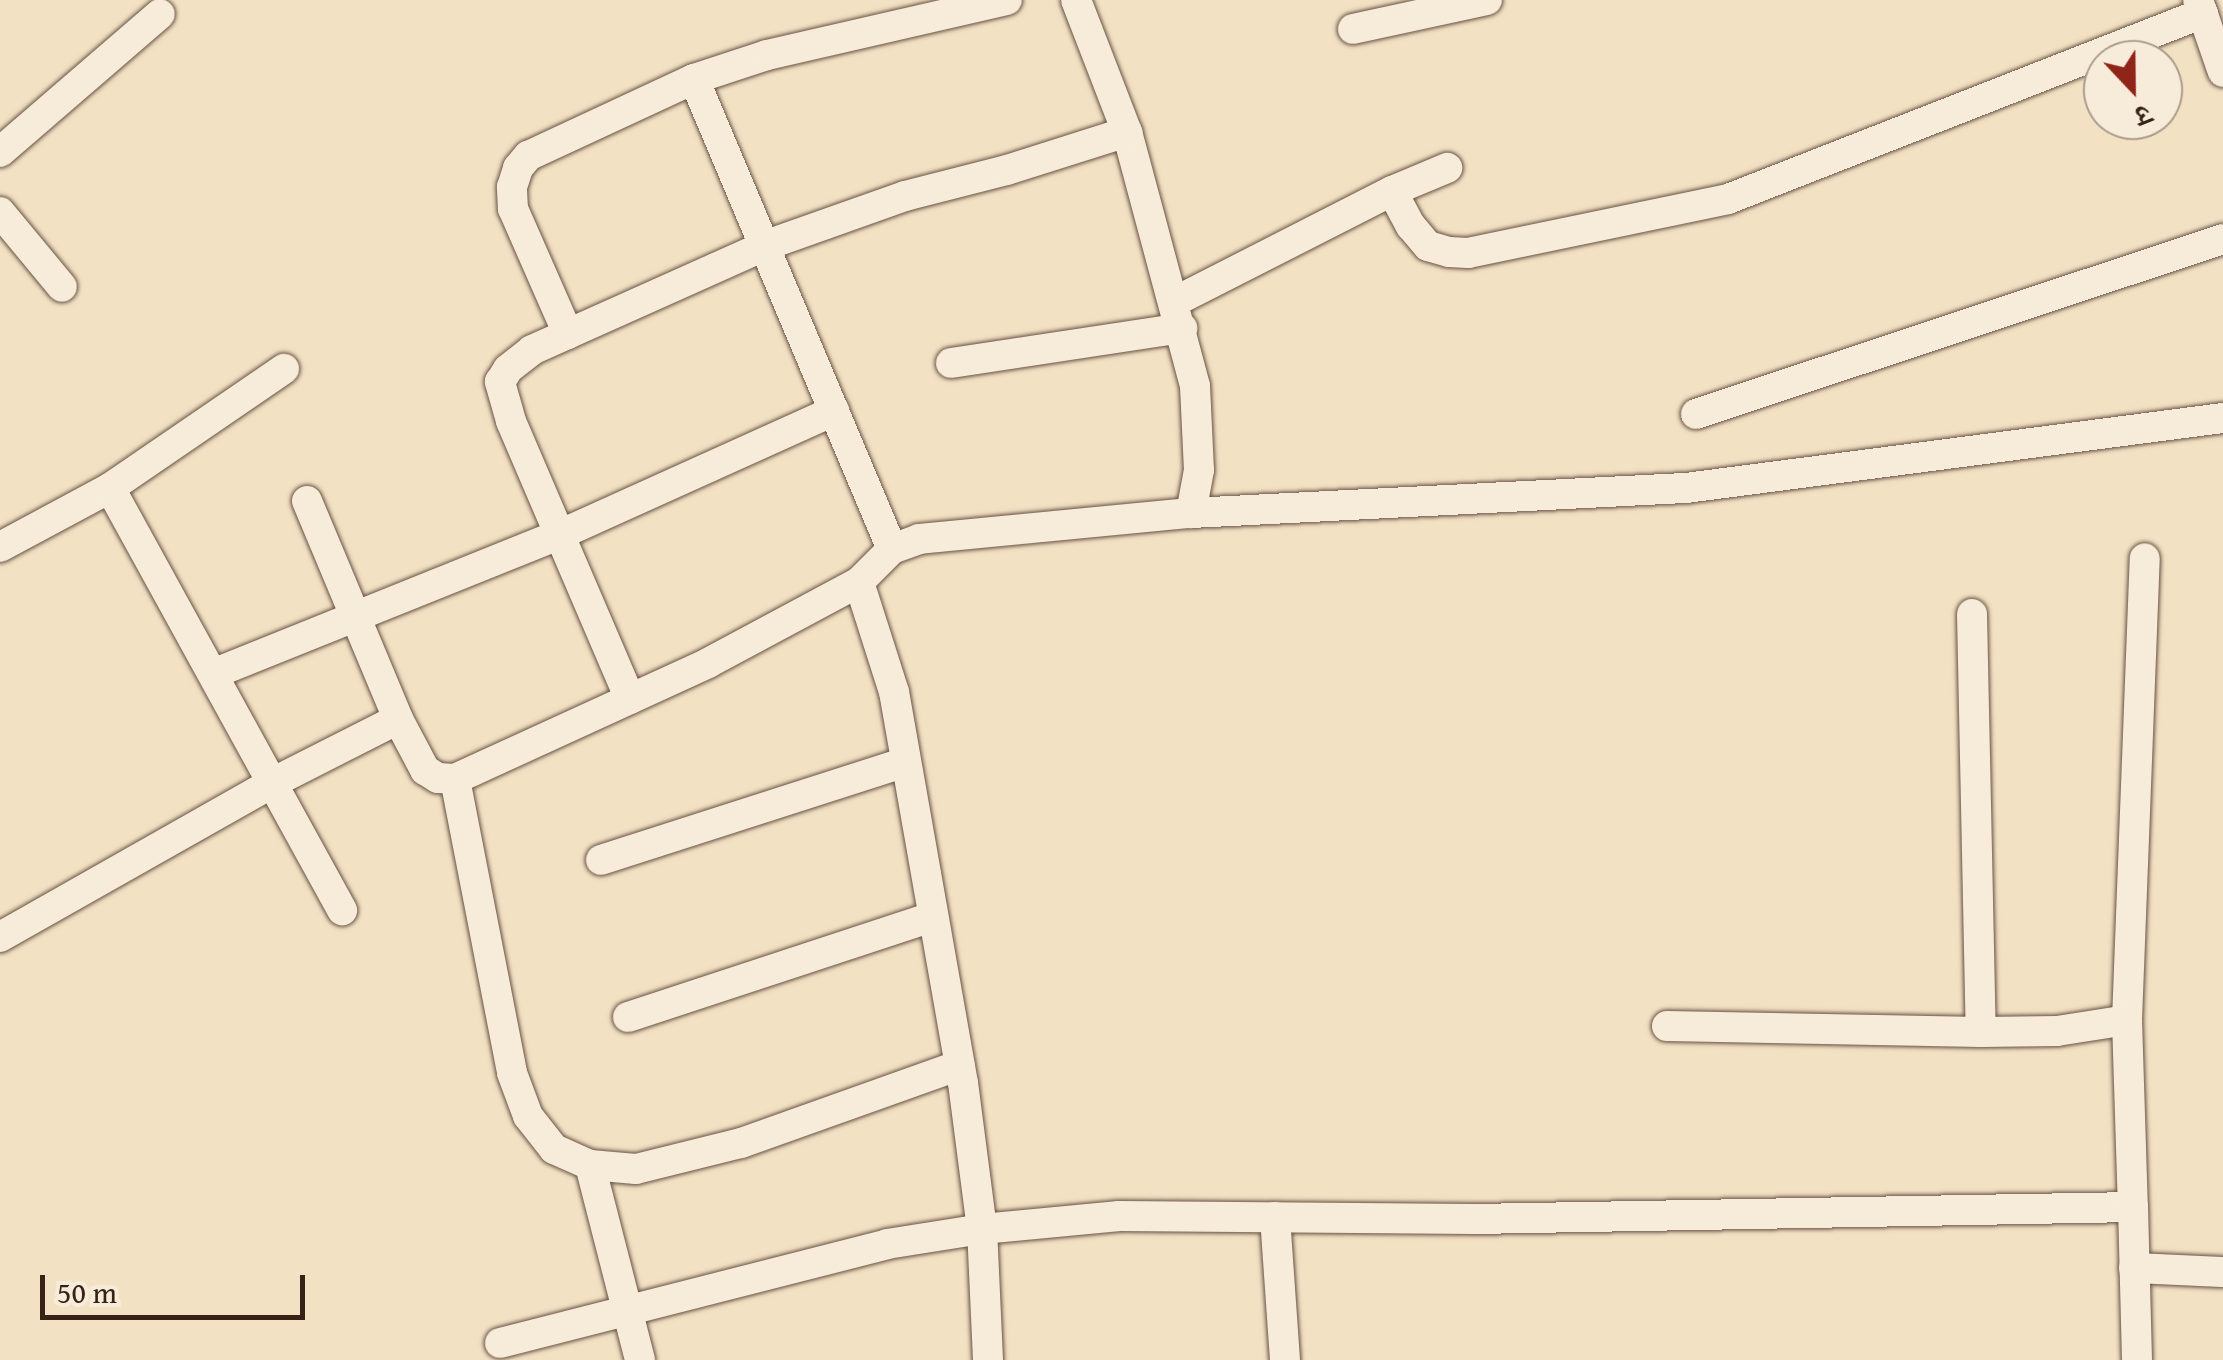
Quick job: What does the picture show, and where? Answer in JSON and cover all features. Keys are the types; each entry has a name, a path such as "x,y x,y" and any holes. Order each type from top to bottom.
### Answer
{"street":[{"path":"568,334 513,208 518,168 556,140 694,79 767,55 1007,0"},
{"path":"1076,0 1127,132 1196,386 1198,470 1191,514"},
{"path":"1353,28 1488,0"},
{"path":"1392,191 1411,226 1428,246 1449,252 1526,242 1728,199 2200,6 2223,72"},
{"path":"0,152 160,14"},
{"path":"694,79 892,549"},
{"path":"630,699 510,421 500,382 532,350 764,246 905,196 1007,170 1127,132"},
{"path":"952,362 1179,315 1392,191 1448,168"},
{"path":"0,212 62,287"},
{"path":"1696,414 2223,239"},
{"path":"0,547 110,488 284,369"},
{"path":"215,674 355,614 560,535 834,411"},
{"path":"307,502 398,720 425,770 438,778 455,779 708,663 859,582 892,549 920,539 1191,514 1686,488 2223,418"},
{"path":"110,488 342,910"},
{"path":"2137,1360 2127,1020 2145,558"},
{"path":"859,582 894,692 960,1065 982,1229 988,1360"},
{"path":"1972,614 1981,1032"},
{"path":"0,937 274,782 398,720"},
{"path":"601,860 906,762"},
{"path":"455,779 512,1072 528,1116 554,1149 590,1165 636,1170 741,1143 960,1065"},
{"path":"628,1018 934,917"},
{"path":"1667,1026 1981,1032 2057,1031 2127,1020"},
{"path":"590,1165 640,1360"},
{"path":"500,1342 628,1306 887,1244 982,1229 1120,1216 1474,1219 2132,1206"},
{"path":"1275,1218 1285,1360"},
{"path":"2134,1268 2223,1272"}]}
